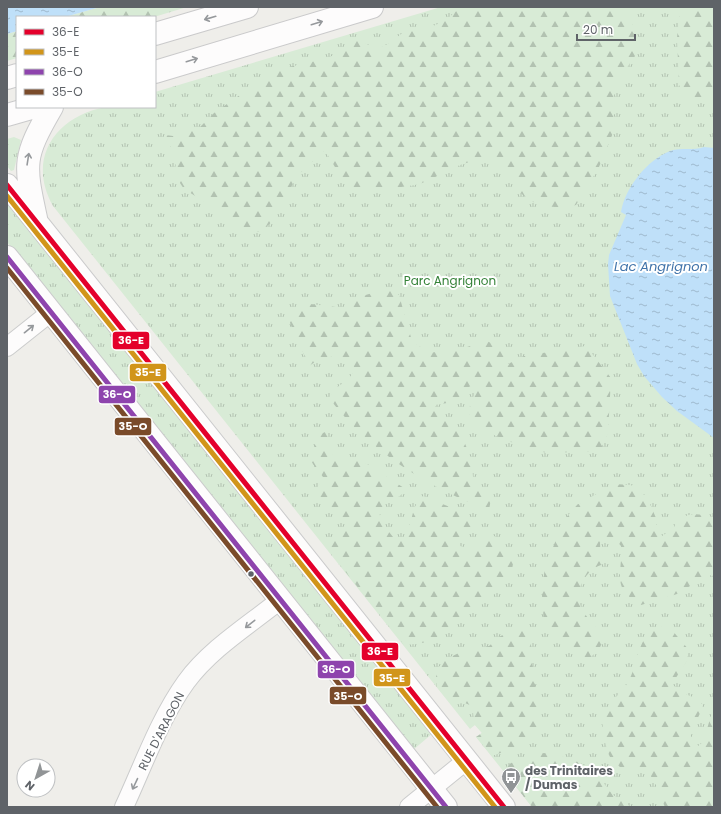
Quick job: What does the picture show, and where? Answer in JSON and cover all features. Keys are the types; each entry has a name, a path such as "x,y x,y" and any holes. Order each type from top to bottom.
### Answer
{"main road":[{"path":"156,34 247,7"},
{"path":"156,72 372,7"},
{"path":"7,115 32,108"},
{"path":"36,222 27,164 31,146 51,108"},
{"path":"7,185 504,807"},
{"path":"7,257 446,807"}],"street":[{"path":"7,347 51,312"},
{"name":"RUE D'ARAGON","path":"124,807 165,717 186,681 213,654 280,600"},
{"path":"409,807 467,760"}],"green space":[{"path":"100,7 187,7 156,16 68,16"},
{"name":"Parc Angrignon","path":"441,7 714,7 714,807 532,807 476,737 482,733 475,725 470,729 53,206 45,188 43,172 45,156 51,142 60,130 73,120 88,112 102,108 156,108 156,92"},
{"path":"465,7 622,7 636,30 638,43 635,56 616,83 613,103 615,128 599,167 576,205 551,207 535,203 521,194 507,169 501,163 490,160 472,161 463,164 416,185 364,189 349,188 325,150 297,176 273,221 260,232 245,231 230,224 205,202 184,189 176,177 175,150 163,141 165,135 173,136 182,130 200,127 214,113 276,70 328,58 339,52 350,41 363,41 375,50 386,45 404,32 423,30 445,21 456,11"},
{"path":"680,7 714,7 714,99 697,103 687,100 679,85 677,38"},
{"path":"16,31 16,58 7,61 7,34"},
{"path":"14,137 21,140 14,170 11,171 7,166 7,139"},
{"path":"7,201 433,733 413,750 7,242"},
{"path":"389,288 399,295 412,341 429,353 467,347 487,341 501,348 508,364 524,356 586,346 611,378 608,433 600,451 547,453 526,448 474,427 469,418 470,405 475,393 474,388 470,386 459,401 435,405 435,411 461,434 471,458 473,477 491,499 489,510 444,491 422,479 381,450 345,417 329,398 334,389 348,380 355,369 350,360 338,357 328,357 309,366 287,316 302,303 344,308 359,297"},
{"path":"327,431 329,450 341,463 358,458 407,490 397,498 386,502 379,512 382,523 393,537 403,538 409,528 413,511 423,496 462,512 478,522 459,539 460,546 469,549 486,537 493,535 499,540 511,554 513,562 507,580 500,589 482,605 434,639 423,643 404,645 324,545 338,537 347,521 323,503 315,492 323,477 310,460 319,435"},
{"path":"614,484 631,485 647,497 656,518 656,527 662,536 674,528 676,521 684,516 700,514 710,516 714,522 714,576 708,575 677,594 641,605 625,592 622,586 620,580 621,546 614,538 607,537 600,543 601,565 592,570 586,576 579,594 580,606 599,632 602,640 599,649 588,659 577,657 565,649 551,636 544,626 542,592 545,567 564,520 577,505"},
{"path":"658,626 671,629 689,650 686,662 672,684 680,691 696,699 703,705 693,728 691,737 691,742 698,746 703,742 714,706 714,807 665,807 655,783 647,772 640,769 621,768 611,759 609,755 603,730 604,712 627,684 631,677 642,644 651,631"},
{"path":"525,629 531,635 530,657 535,675 535,689 539,708 537,733 528,743 492,756 476,737 482,733 475,725 472,706 465,703 451,704 437,687 436,677 438,668 446,659 461,652 489,646 499,637 510,631"},
{"path":"542,753 554,754 579,762 596,773 612,794 631,807 532,807 503,770 511,763"}],"water":[{"path":"7,7 100,7 68,16 16,16 16,31 7,34"},
{"name":"Lac Angrignon","path":"704,147 714,148 714,438 677,411 662,397 644,376 637,364 610,296 608,264 609,255 626,215 621,212 623,203 638,176 653,161 670,151"}],"transit line":[{"name":"36-E","path":"7,185 504,807"},
{"name":"35-E","path":"7,196 495,807"},
{"name":"36-O","path":"7,257 446,807"},
{"name":"35-O","path":"7,268 437,807"}],"place":[{"name":"des Trinitaires / Dumas","path":"511,794"}]}
